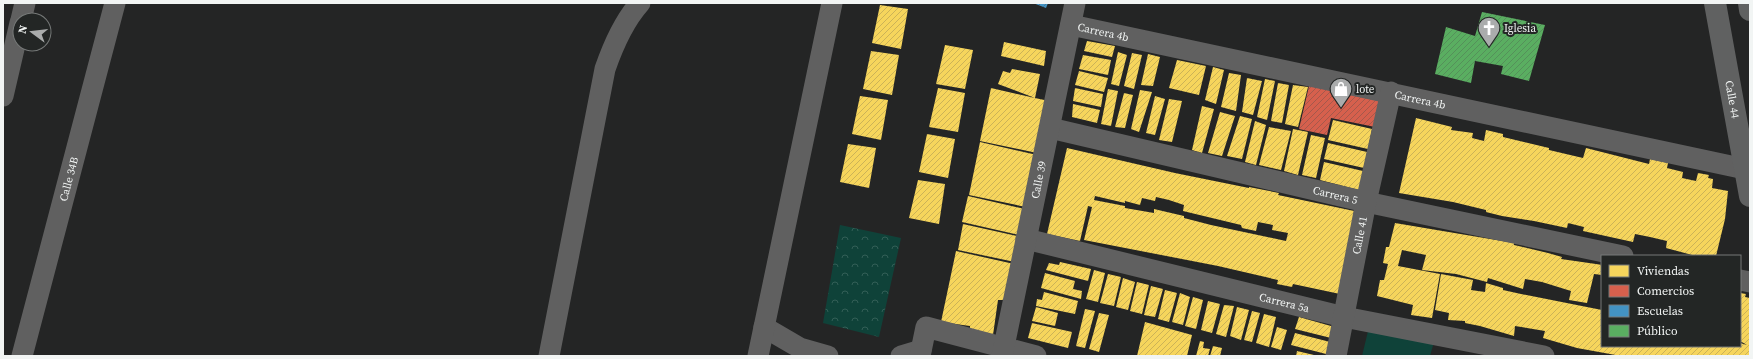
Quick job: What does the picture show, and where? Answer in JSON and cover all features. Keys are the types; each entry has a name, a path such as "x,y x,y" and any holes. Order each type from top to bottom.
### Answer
{"main road":[{"name":"Calle 44","path":"1715,3 1750,196"},
{"path":"1749,3 1750,10"}],"street":[{"name":"Calle 34B","path":"22,356 115,3"},
{"path":"549,356 605,70 615,40 633,11 640,3"},
{"path":"758,356 832,3"},
{"name":"Calle 39","path":"1003,352 1075,3"},
{"name":"Carrera 4b","path":"1071,25 1391,92 1745,169"},
{"path":"3,96 13,52"},
{"name":"Calle 41","path":"1336,356 1366,202 1391,92"},
{"name":"Carrera 5","path":"1050,128 1366,202 1618,255"},
{"name":"Carrera 5a","path":"1026,239 1344,317 1544,356"},
{"path":"764,327 800,348 828,356"},
{"path":"901,356 920,353 926,327 1003,352 1036,356"}],"green space":[{"path":"840,225 901,238 879,337 823,323"},
{"path":"1369,327 1434,342 1430,356 1362,356"}],"building: Viviendas":[{"path":"880,5 908,9 901,49 872,43"},
{"path":"1087,41 1115,46 1112,57 1084,51"},
{"path":"1004,42 1046,51 1044,66 1001,56"},
{"path":"945,45 973,50 965,89 936,84"},
{"path":"871,51 899,55 892,95 863,89"},
{"path":"1118,52 1127,55 1119,86 1111,84"},
{"path":"1132,53 1142,55 1134,89 1124,86"},
{"path":"1148,54 1160,57 1153,86 1141,85"},
{"path":"1083,55 1111,60 1108,75 1079,69"},
{"path":"1177,60 1206,66 1199,95 1169,88"},
{"path":"1213,67 1224,70 1216,104 1205,100"},
{"path":"1012,69 1040,74 1035,98 998,84 1003,71 1010,73"},
{"path":"1079,71 1108,78 1104,92 1075,85"},
{"path":"1229,73 1241,75 1236,111 1221,107"},
{"path":"1247,78 1262,81 1253,115 1242,112"},
{"path":"1265,79 1275,81 1267,120 1257,117"},
{"path":"1278,83 1289,85 1282,123 1271,121"},
{"path":"1293,85 1308,87 1298,127 1285,124"},
{"path":"938,88 965,93 958,132 929,127"},
{"path":"991,88 1049,101 1037,153 980,141"},
{"path":"1075,88 1103,94 1101,107 1073,101"},
{"path":"1108,89 1118,91 1111,126 1101,124"},
{"path":"1140,90 1152,92 1139,132 1131,129"},
{"path":"1124,93 1133,95 1125,128 1115,127"},
{"path":"860,96 888,100 881,140 852,134"},
{"path":"1155,96 1165,99 1155,135 1146,133"},
{"path":"1169,99 1182,101 1172,142 1159,140"},
{"path":"1073,104 1100,110 1097,123 1072,117"},
{"path":"1202,106 1214,109 1202,153 1192,150"},
{"path":"1220,112 1235,116 1222,156 1208,153"},
{"path":"1240,116 1252,119 1242,159 1227,156"},
{"path":"1416,118 1452,127 1451,130 1473,133 1472,138 1484,141 1486,130 1503,134 1503,137 1583,158 1586,148 1649,164 1650,159 1668,163 1667,168 1683,172 1682,178 1696,181 1698,173 1709,175 1708,178 1713,179 1712,188 1728,191 1725,219 1716,255 1692,255 1666,248 1667,241 1635,234 1633,242 1583,231 1584,227 1568,223 1567,228 1502,216 1486,212 1486,210 1453,202 1399,193"},
{"path":"1333,120 1372,129 1368,149 1328,140"},
{"path":"1255,121 1266,125 1256,165 1245,162"},
{"path":"1269,127 1291,131 1281,170 1259,165"},
{"path":"1293,129 1308,132 1298,175 1284,171"},
{"path":"927,134 955,139 948,178 919,172"},
{"path":"1311,135 1325,138 1316,178 1302,175"},
{"path":"980,142 1037,155 1026,207 969,195"},
{"path":"1328,143 1367,152 1364,168 1324,159"},
{"path":"848,144 876,148 869,188 840,182"},
{"path":"1067,148 1175,173 1279,193 1278,195 1359,212 1340,294 1293,284 1292,287 1277,284 1278,280 1218,266 1084,240 1092,207 1088,206 1080,241 1047,234","holes":["1095,196 1125,203 1125,201 1140,205 1142,198 1155,201 1156,197 1184,205 1183,211 1241,225 1242,228 1256,231 1258,222 1273,225 1272,230 1288,233 1286,241 1211,225 1184,218 1184,216 1154,209 1154,213 1125,208 1125,206 1094,200"]},
{"path":"1324,162 1363,171 1359,190 1320,180"},
{"path":"918,180 945,184 939,224 909,218"},
{"path":"968,196 1025,209 1019,235 962,222"},
{"path":"1395,223 1514,243 1514,245 1562,257 1561,259 1601,265 1601,275 1594,274 1587,303 1569,300 1571,291 1542,282 1525,279 1523,289 1488,278 1487,282 1456,274 1422,270 1426,255 1402,250 1398,266 1440,274 1432,318 1411,315 1413,305 1377,296 1380,280 1384,280 1388,264 1383,263 1386,247 1389,247"},
{"path":"963,224 1021,237 1015,262 958,250"},
{"path":"956,251 1014,264 1004,300 998,300 993,335 970,331 970,326 941,322"},
{"path":"1060,262 1091,269 1088,281 1046,270 1049,263 1059,265"},
{"path":"1094,270 1105,273 1098,302 1086,299"},
{"path":"1045,273 1075,281 1073,289 1082,291 1081,299 1041,288"},
{"path":"1108,274 1121,277 1114,306 1100,303"},
{"path":"1441,274 1473,280 1471,290 1485,292 1486,283 1503,288 1503,290 1601,310 1601,347 1741,347 1741,343 1747,345 1741,342 1741,293 1746,294 1745,297 1750,298 1750,356 1621,356 1577,348 1543,338 1545,331 1515,326 1514,336 1465,323 1465,321 1448,320 1449,313 1435,310"},
{"path":"1123,278 1135,282 1128,310 1116,307"},
{"path":"1137,282 1149,285 1142,314 1130,311"},
{"path":"1151,286 1163,289 1155,317 1144,315"},
{"path":"1165,290 1177,293 1169,322 1158,319"},
{"path":"1044,292 1078,301 1075,314 1036,306 1037,299 1042,300"},
{"path":"1180,293 1190,297 1183,325 1172,322"},
{"path":"1193,297 1203,300 1196,329 1185,326"},
{"path":"1208,301 1220,304 1212,333 1201,330"},
{"path":"1224,305 1234,306 1226,337 1216,334"},
{"path":"1036,307 1058,313 1055,326 1032,321"},
{"path":"1237,307 1249,310 1241,340 1230,336"},
{"path":"1085,309 1095,311 1085,348 1076,346"},
{"path":"1252,311 1260,313 1252,342 1244,340"},
{"path":"1099,313 1109,315 1099,352 1089,349"},
{"path":"1264,314 1276,317 1269,347 1256,343"},
{"path":"1299,317 1338,328 1335,339 1295,329"},
{"path":"1145,322 1192,335 1187,356 1137,356"},
{"path":"1032,323 1072,332 1068,348 1028,338"},
{"path":"1277,327 1287,330 1281,350 1271,347"},
{"path":"1295,333 1334,343 1330,355 1291,345"},
{"path":"1200,341 1204,342 1203,348 1210,349 1208,356 1196,356"},
{"path":"1213,346 1222,348 1220,356 1210,356"},
{"path":"1297,351 1314,355 1314,356 1296,356"}],"building: Comercios":[{"name":"lote","path":"1309,86 1379,100 1375,127 1331,118 1327,135 1299,129"}],"building: Escuelas":[{"path":"1033,3 1048,3 1046,8"}],"building: Público":[{"name":"Iglesia","path":"1482,12 1545,25 1529,81 1501,74 1503,66 1475,61 1471,83 1435,74 1446,27 1475,36"}],"place":[{"name":"Iglesia","path":"1489,48"},
{"name":"lote","path":"1341,108"}]}
